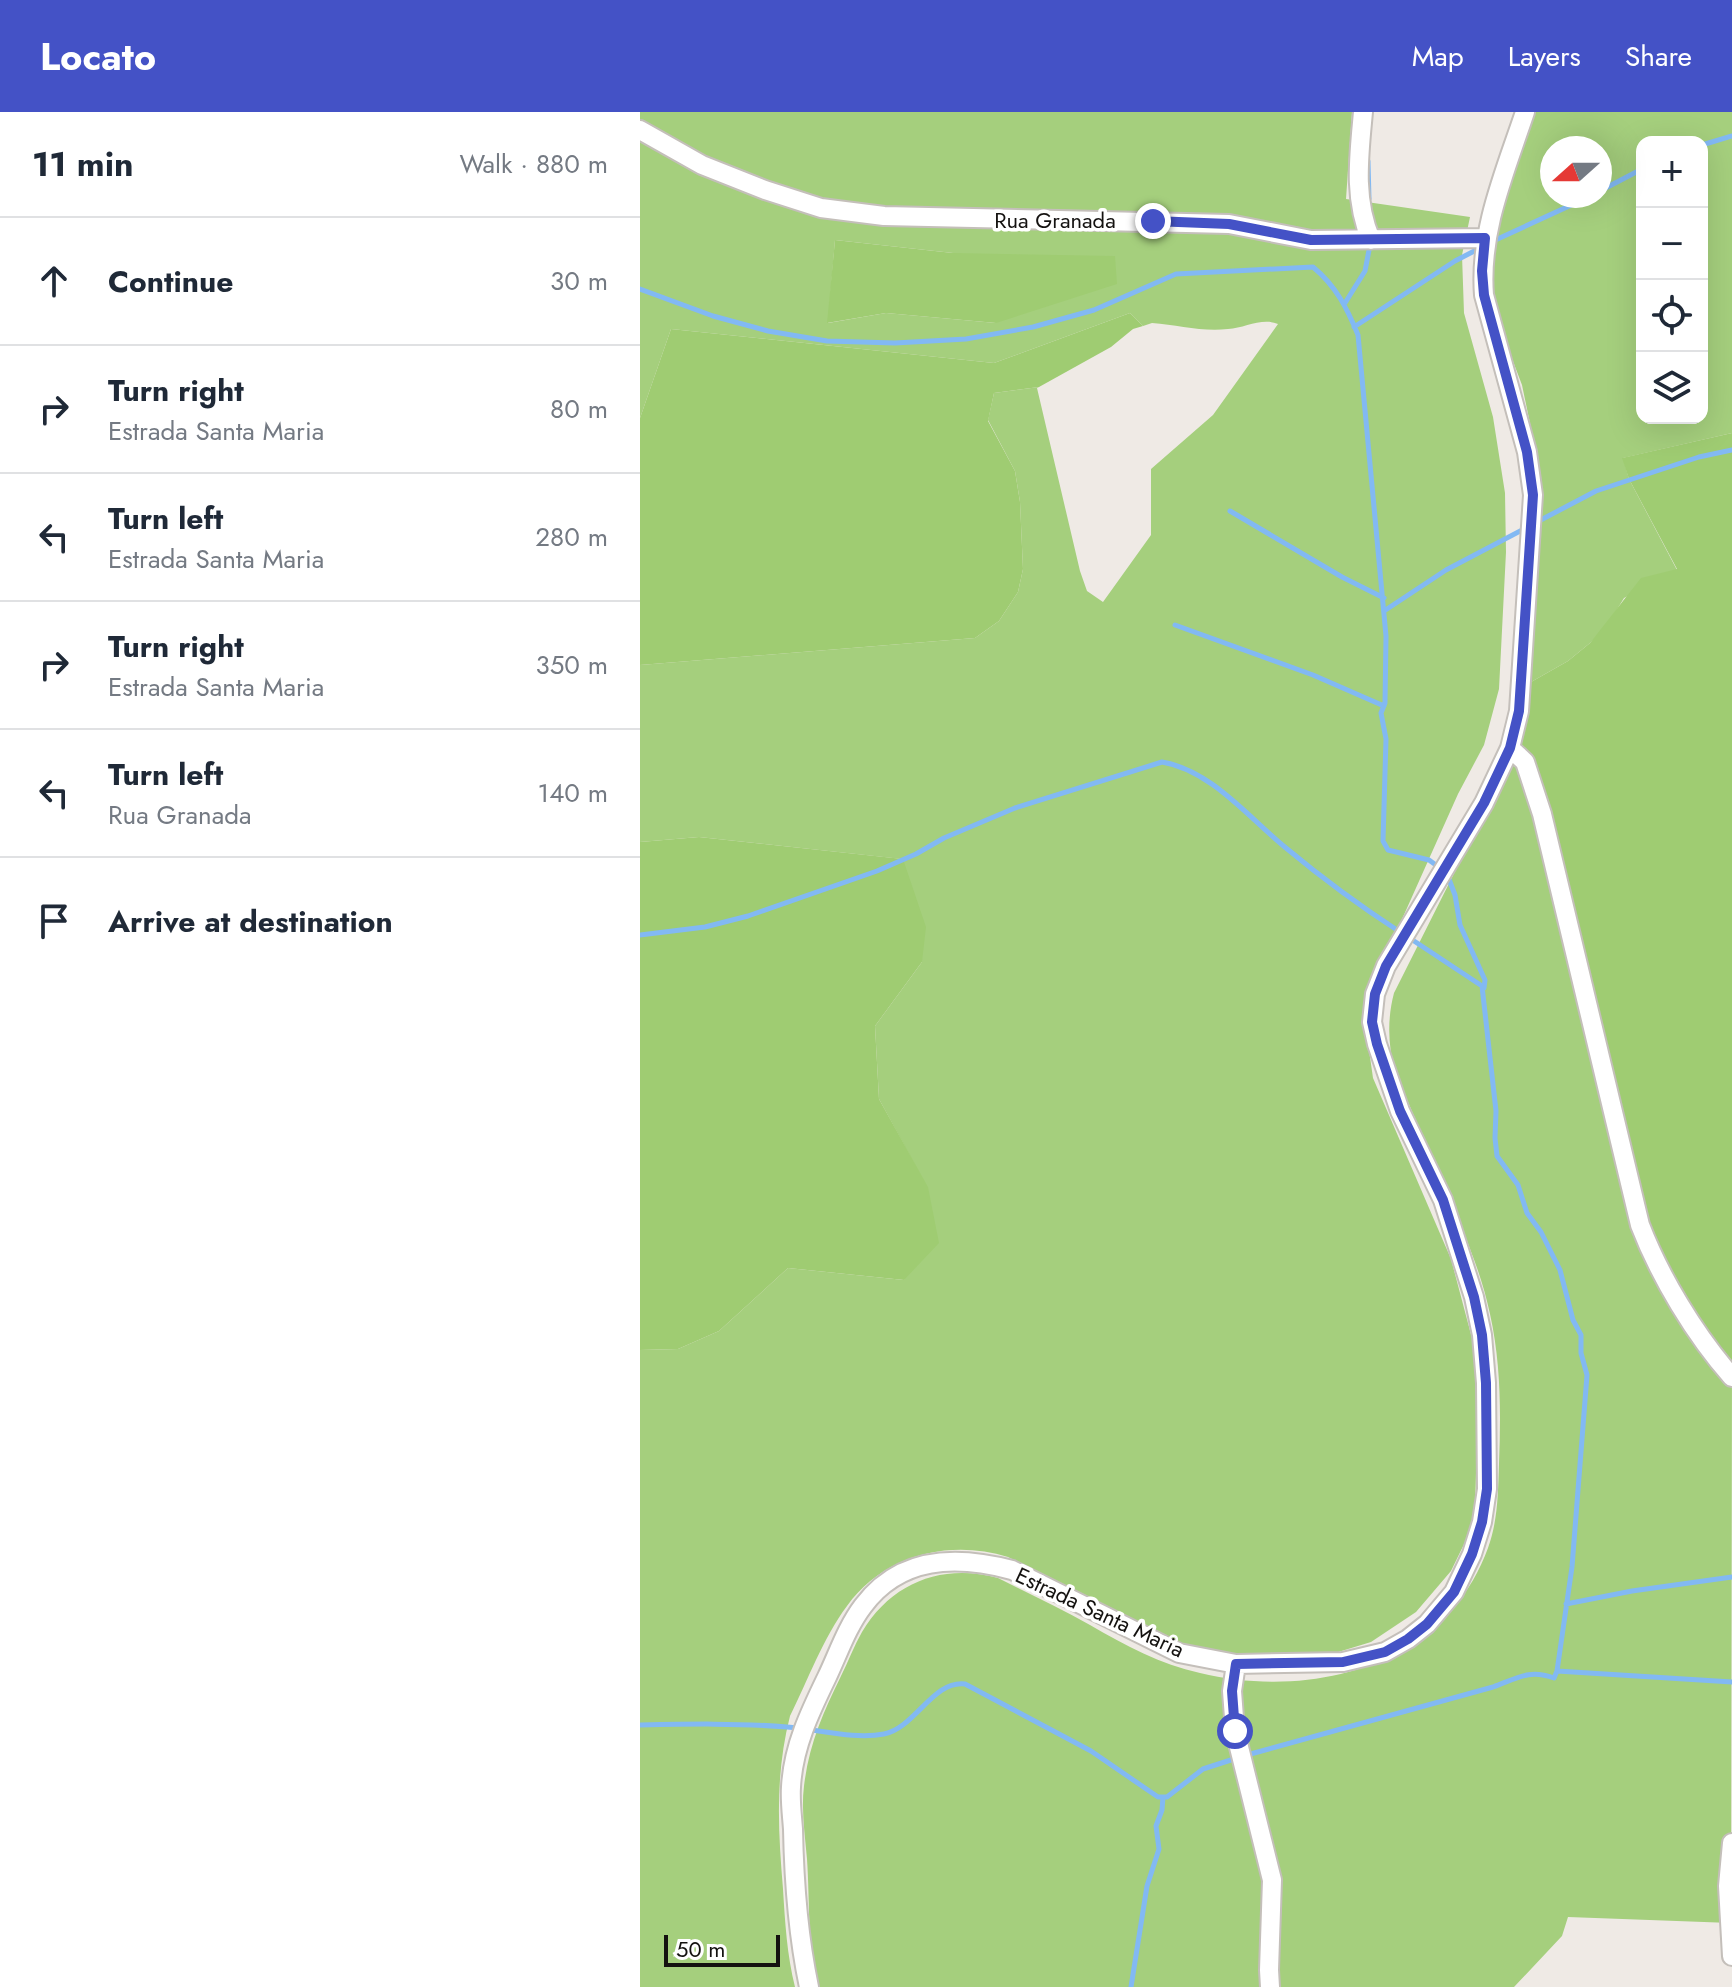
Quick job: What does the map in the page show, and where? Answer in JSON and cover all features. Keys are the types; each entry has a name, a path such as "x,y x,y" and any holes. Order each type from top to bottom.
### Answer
{"street":[{"path":"1363,112 1359,200 1371,240"},
{"name":"Estrada Santa Maria","path":"809,1987 800,1944 794,1878 791,1787 795,1755 805,1723 851,1626 862,1607 885,1582 909,1570 934,1563 953,1560 990,1564 1012,1570 1179,1653 1236,1664 1343,1662 1385,1652 1427,1624 1454,1592 1472,1554 1482,1522 1487,1489 1486,1383 1482,1335 1474,1297 1443,1200 1400,1111 1372,1022 1375,994 1386,966 1484,803 1510,748 1519,711 1533,495 1527,452 1484,295 1482,271 1485,238 1525,112"},
{"name":"Rua Granada","path":"640,130 702,165 821,208 937,219 1229,224 1311,240 1485,238"},
{"path":"1510,748 1525,762 1542,814 1640,1225 1648,1247 1707,1348 1732,1377"},
{"path":"1236,1664 1232,1691 1235,1731 1272,1880 1270,1987"},
{"path":"1732,1843 1728,1886 1732,1956"}],"green space":[{"path":"640,112 1352,112 1346,199 1470,217 1462,255 1464,313 1493,417 1505,493 1506,552 1499,689 1484,745 1458,794 1373,984 1366,1029 1373,1078 1451,1259 1473,1342 1478,1399 1475,1510 1467,1538 1451,1571 1416,1612 1371,1642 1335,1653 1241,1657 1179,1644 1008,1557 986,1552 941,1551 899,1563 879,1574 847,1606 830,1632 790,1716 785,1738 779,1802 780,1845 787,1938 795,1987 640,1987 640,1350 678,1349 719,1331 788,1268 904,1280 927,1187 879,1099 875,1026 922,962 902,859 699,837 640,842 640,665 975,638 999,621 1018,592 1023,569 1020,502 1015,471 988,420 994,393 1039,387 1080,571 1087,591 1103,602 1151,535 1151,469 1213,415 1278,324 1260,322 1218,330 1152,323 1143,326 1130,313 994,363 671,329 640,418","holes":["835,240 953,253 996,323 886,313 828,323"]},
{"path":"1533,112 1732,112 1732,433 1623,458 1629,479 1677,570 1624,598 1608,624 1590,643 1568,661 1524,686 1542,501 1541,476 1522,385 1500,327 1488,275 1496,220"},
{"path":"835,240 953,253 1115,256 1117,284 996,323 886,313 827,323"},
{"path":"1130,313 1143,326 1133,329 1111,347 1039,387 994,393 988,421 1015,471 1020,502 1023,569 1018,592 999,621 975,638 640,665 640,418 671,329 994,363"},
{"path":"1732,433 1732,1362 1677,1290 1652,1237 1594,1011 1514,754 1524,686 1568,661 1590,643 1641,578 1677,569 1629,479 1622,458"},
{"path":"1514,754 1725,1356 1732,1362 1731,1923 1568,1917 1562,1936 1514,1987 818,1987 810,1939 803,1813 809,1756 823,1716 862,1632 888,1600 904,1589 939,1575 978,1574 998,1578 1171,1665 1243,1680 1287,1681 1329,1676 1370,1665 1408,1647 1441,1621 1468,1588 1488,1548 1497,1506 1500,1407 1496,1351 1486,1297 1475,1263 1395,1072 1389,1023 1394,993"},
{"path":"699,837 903,859 926,927 922,962 875,1026 879,1099 928,1187 939,1243 904,1280 788,1268 719,1331 678,1349 640,1350 640,842"}],"waterway":[{"path":"1708,143 1732,136"},
{"path":"1368,161 1369,199"},
{"path":"1612,185 1636,172"},
{"path":"1491,242 1565,208"},
{"path":"1345,303 1365,271 1370,245"},
{"path":"1354,327 1455,261 1482,247"},
{"path":"640,289 713,316 768,331 827,341 895,343 966,339 1033,327 1094,310 1176,274 1313,267 1340,298 1358,335 1386,636 1385,703 1381,713 1386,739 1383,841 1388,850 1429,860 1440,868"},
{"path":"1535,523 1596,491 1699,457 1732,450"},
{"path":"1230,511 1384,598"},
{"path":"1384,611 1446,570 1526,528"},
{"path":"1175,625 1313,675 1384,706"},
{"path":"640,935 705,927 748,916 877,871 1015,808 1162,762 1180,767 1213,785 1313,870 1400,932"},
{"path":"1447,874 1455,895 1460,925 1485,980 1484,988"},
{"path":"1408,937 1482,986 1496,1111 1497,1156 1518,1185 1527,1213 1541,1232 1560,1270 1573,1320 1581,1335 1581,1353 1587,1375 1572,1567 1557,1671"},
{"path":"1566,1604 1732,1577"},
{"path":"1247,1755 1530,1675 1554,1678 1557,1671 1732,1682"},
{"path":"640,1725 750,1725 872,1736 895,1730 943,1689 965,1684 1091,1751 1158,1797 1167,1797 1203,1769 1237,1758"},
{"path":"1131,1987 1147,1886 1159,1849 1156,1826 1163,1797"}],"route":[{"path":"1153,221 1229,224 1311,240 1485,238 1482,271 1484,295 1527,452 1533,495 1519,711 1510,748 1484,803 1386,966 1375,994 1372,1022 1386,1074 1400,1111 1443,1200 1474,1297 1482,1335 1486,1383 1487,1489 1482,1522 1472,1554 1454,1592 1427,1624 1408,1639 1385,1652 1361,1660 1236,1664 1232,1691 1235,1731"}]}
